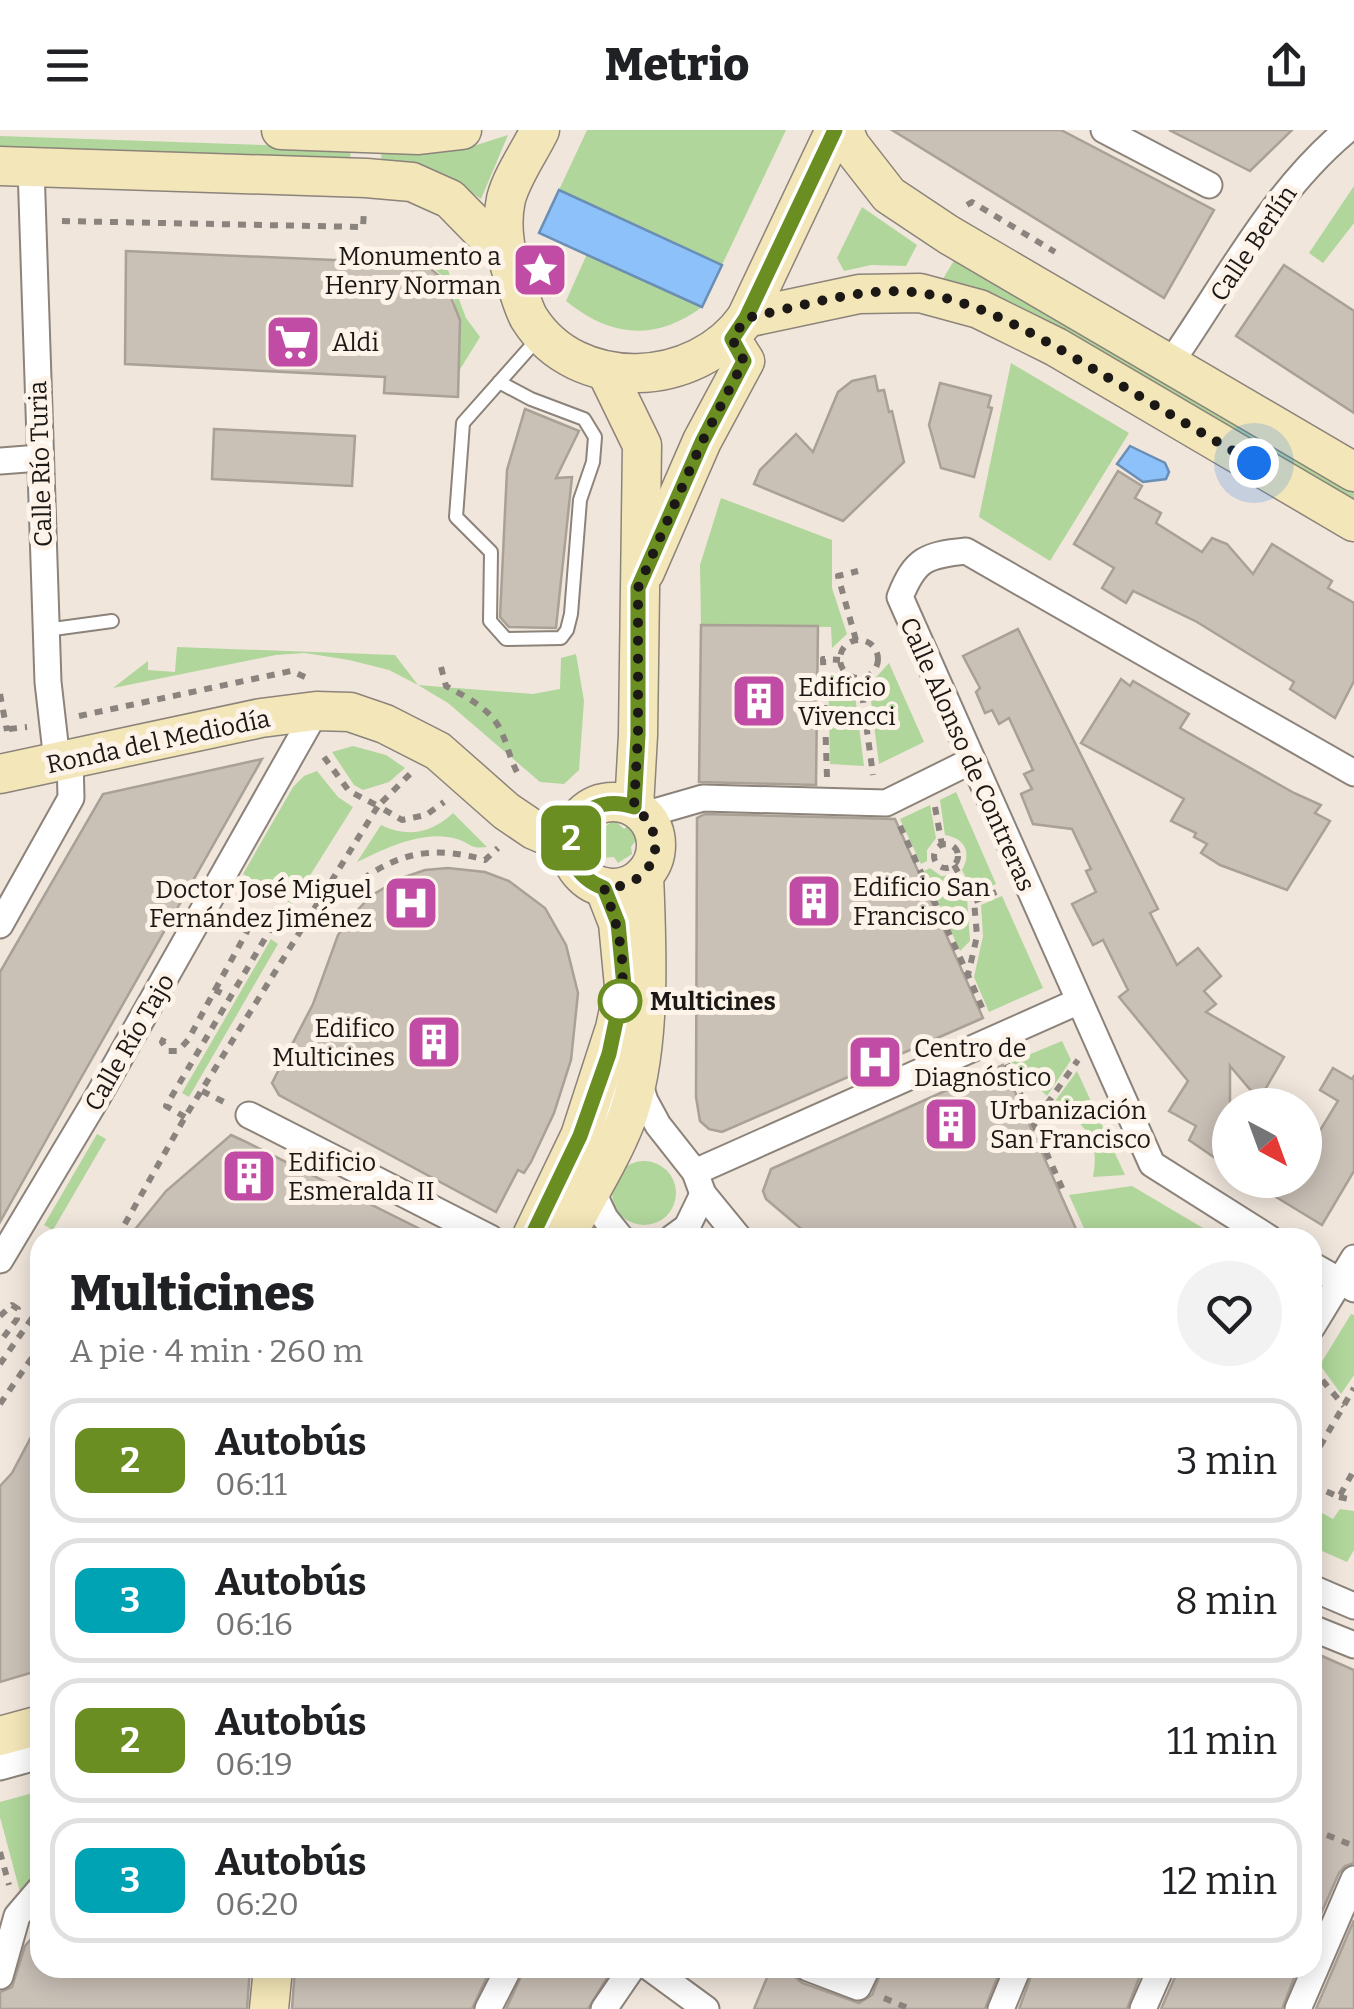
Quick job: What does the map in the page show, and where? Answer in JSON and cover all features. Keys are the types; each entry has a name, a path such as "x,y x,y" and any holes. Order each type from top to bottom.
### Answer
{"main road":[{"path":"281,130 462,130"},
{"path":"540,130 506,199 505,255 529,318 562,352 606,371 653,374 698,362 739,329 859,294 920,293 979,310 1056,347 1354,522"},
{"path":"638,588 702,442 744,361 739,329 835,130"},
{"path":"844,130 850,145 889,196 1354,472"},
{"path":"15,167 412,182 450,199 505,255"},
{"path":"606,371 642,445 639,811 656,838 651,864 644,875 620,888 604,888 590,882 572,860 569,845 579,817 604,802 619,802 639,811"},
{"path":"316,711 350,712 386,724 438,751 506,810 534,830 569,845"},
{"name":"Ronda del Mediodía","path":"0,774 261,718 316,711"},
{"path":"571,1228 625,1122 638,1078 646,940 644,875"},
{"path":"536,1228 580,1136 624,986 618,923 604,888"},
{"path":"0,1736 30,1728"},
{"path":"269,2009 272,1978"}],"street":[{"path":"1104,130 1209,185"},
{"name":"Calle Berlín","path":"1170,365 1290,185 1347,130"},
{"name":"Calle Río Turia","path":"0,924 72,798 63,760 46,630 40,458 15,167"},
{"path":"0,461 40,458"},
{"name":"Calle Alonso de Contreras","path":"1253,1228 1152,1164 900,597 910,572 935,554 966,551 1354,773"},
{"name":"Calle Río Tajo","path":"0,1260 97,1098 316,711"},
{"path":"639,811 703,798 886,803 971,761"},
{"path":"686,1228 699,1183 1077,1002"},
{"path":"613,1228 596,1200 602,1169 602,1128 622,1063 614,1028"},
{"path":"638,1078 658,1125 731,1228"},
{"path":"249,1115 470,1228"},
{"path":"1322,1316 1347,1285 1354,1258"},
{"path":"1322,1270 1347,1285"},
{"path":"1322,1590 1350,1596"},
{"path":"1322,1632 1354,1645"},
{"path":"0,1767 30,1759"},
{"path":"1322,1953 1354,1879"},
{"path":"0,1976 17,1916 30,1901"},
{"path":"488,2009 504,1978"},
{"path":"604,2009 625,1978"},
{"path":"684,1978 706,2009"},
{"path":"1001,2009 1014,1978"},
{"path":"1143,2009 1157,1978"},
{"path":"1298,2009 1311,1978"}],"lane":[{"path":"499,382 530,399 584,419 595,436 594,462 580,500 571,614 561,638 506,638 490,621 492,552 456,517 462,424 499,382 543,333"},
{"path":"46,630 112,621"}],"path":[{"path":"51,221 364,227"},
{"path":"856,640 838,576 858,571"},
{"path":"856,640 870,643 878,655 874,671 860,678 846,673 840,660 844,647 856,640"},
{"path":"878,655 892,648"},
{"path":"827,778 823,660 840,660"},
{"path":"441,667 446,686 478,704 499,726 507,753"},
{"path":"860,678 873,776"},
{"path":"0,694 9,729 0,738"},
{"path":"323,755 349,791 402,820 426,815 448,798"},
{"path":"123,1228 184,1117 378,806 416,768"},
{"path":"934,797 942,844"},
{"path":"896,816 987,1018"},
{"path":"942,844 957,850 954,865 944,868 935,861 936,849 942,844"},
{"path":"302,928 366,876 411,854 453,851 485,860 500,846"},
{"path":"919,868 935,861"},
{"path":"954,865 974,901 977,936 968,976"},
{"path":"974,901 1004,888"},
{"path":"184,1117 166,1106 280,914 302,928"},
{"path":"169,1029 162,1042 168,1051 178,1051 188,1040 250,926 244,917 233,917 227,927"},
{"path":"215,990 230,997"},
{"path":"1047,1104 1078,1059"},
{"path":"1007,1064 1063,1190"},
{"path":"0,1316 12,1305 18,1309 18,1319 0,1342"},
{"path":"0,1364 30,1321"},
{"path":"0,1404 30,1360"},
{"path":"1322,1380 1344,1406"},
{"path":"1322,1443 1354,1388"},
{"path":"1338,1497 1354,1470"},
{"path":"1322,1490 1354,1500"},
{"path":"1322,1833 1354,1846"}],"green space":[{"path":"587,130 786,130 722,265 559,190"},
{"path":"508,135 481,199 434,172 381,160 382,149 461,150"},
{"path":"0,136 351,148 350,162 0,151"},
{"path":"1354,186 1354,223 1323,263 1309,253"},
{"path":"862,207 917,245 906,266 871,265 844,271 837,258"},
{"path":"587,254 702,307 667,326 650,330 633,331 599,322 566,301"},
{"path":"391,255 433,258 448,270 466,318 480,337 459,371 456,310 446,281 423,264 391,262"},
{"path":"955,259 1354,492 1354,503 1019,308 941,282"},
{"path":"1011,363 1129,433 1050,561 979,517"},
{"path":"721,498 832,540 832,588 847,634 832,648 831,627 701,625 700,565"},
{"path":"177,647 395,655 418,685 389,670 305,653 276,655 113,688 148,661 148,670 175,672"},
{"path":"576,654 584,701 579,770 564,784 540,782 448,703 418,685 533,694 560,689 561,658"},
{"path":"889,663 924,742 879,764 869,685"},
{"path":"828,674 835,674 854,687 864,766 830,764"},
{"path":"353,746 386,755 405,768 389,782 363,790 354,785 332,752"},
{"path":"317,771 338,797 353,807 292,904 243,874 293,787 304,776"},
{"path":"956,792 996,884 974,893 962,870 965,847 958,839 945,835 940,800"},
{"path":"930,805 936,838 927,850 927,861 921,864 900,819"},
{"path":"453,813 487,847 432,836 357,862 381,825 419,831 437,825"},
{"path":"614,820 624,829 629,825 640,835 631,847 632,854 618,863 614,857 601,858 594,846 600,843 599,831"},
{"path":"930,868 941,876 954,875 967,897 970,941 960,951 924,871"},
{"path":"1002,896 1043,988 989,1012 974,977 983,936 981,905"},
{"path":"271,939 278,944 189,1097 182,1093"},
{"path":"1062,1041 1071,1060 1047,1096 1011,1062"},
{"path":"1077,1071 1125,1175 1093,1177 1092,1142 1081,1125 1053,1104"},
{"path":"97,1134 106,1139 54,1228 44,1225"},
{"path":"644,1161 667,1170 676,1193 667,1216 644,1225 621,1216 612,1193 621,1170"},
{"path":"1132,1186 1203,1228 1084,1228 1069,1195"},
{"path":"1351,1314 1354,1315 1354,1375 1341,1394 1322,1368"},
{"path":"1340,1509 1354,1511 1354,1550 1347,1562 1322,1551 1322,1513 1333,1519"},
{"path":"30,1794 30,1880 20,1892 0,1817 0,1802"}],"water":[{"path":"559,190 722,265 702,307 539,233"},
{"path":"1130,446 1165,463 1169,472 1166,479 1143,482 1117,464"}],"building":[{"path":"892,130 1061,130 1214,210 1164,298"},
{"path":"1169,130 1292,130 1250,171"},
{"name":"Aldi","path":"126,251 425,264 444,280 460,320 458,397 384,393 385,377 125,364"},
{"path":"1284,265 1354,311 1354,413 1236,336"},
{"path":"875,376 878,391 884,390 889,412 892,411 904,462 843,521 754,484 760,470 796,434 813,452 838,392 852,381"},
{"path":"940,383 991,396 988,407 992,408 974,477 941,468 929,425"},
{"path":"525,409 579,431 556,478 572,477 556,628 509,627 500,617 507,470"},
{"path":"214,429 355,436 352,486 212,479"},
{"path":"1118,471 1142,486 1135,498 1161,513 1156,523 1202,552 1212,538 1227,544 1253,574 1272,544 1332,581 1328,588 1354,603 1354,681 1335,718 1290,689 1294,682 1197,622 1133,591 1126,603 1102,588 1114,568 1074,544"},
{"name":"Edificio Vivencci","path":"701,625 818,626 816,785 699,782"},
{"path":"1018,629 1158,909 1150,913 1177,965 1198,948 1221,976 1204,991 1216,1004 1206,1012 1284,1057 1266,1088 1249,1088 1230,1066 1230,1088 1212,1088 1212,1156 1189,1140 1196,1126 1169,1111 1188,1081 1119,997 1128,990 1103,940 1093,945 1072,904 1096,892 1086,871 1091,869 1072,829 1033,824 1021,794 1032,789 1024,774 1033,770 1009,718 999,724 992,710 985,713 976,692 980,688 963,656"},
{"path":"1121,679 1130,686 1133,681 1189,714 1180,728 1321,805 1315,813 1330,821 1287,890 1220,865 1201,853 1207,844 1194,837 1196,833 1171,821 1184,799 1081,743"},
{"path":"262,759 0,1222 0,972 103,794"},
{"path":"705,814 895,819 983,1018 722,1132 709,1129 700,1121 696,1097 697,818"},
{"name":"Edifico Multicines","path":"425,870 485,872 509,881 545,908 566,945 578,993 571,1060 554,1113 531,1162 524,1173 518,1170 496,1212 279,1095 272,1083 313,1004 338,935 352,916 371,896 399,879"},
{"name":"Urbanización San Francisco","path":"1003,1065 1076,1228 800,1228 766,1199 763,1191 771,1169"},
{"path":"1333,1068 1352,1079 1354,1076 1354,1171 1322,1225 1278,1198 1322,1198 1322,1127 1338,1101 1321,1088"},
{"name":"Edificio Esmeralda II","path":"231,1135 418,1228 136,1228 166,1191"},
{"path":"30,1439 30,1673 0,1682 0,1486 12,1473"},
{"path":"1322,1656 1354,1670 1354,1863 1339,1873 1322,1911"},
{"path":"1354,1920 1354,2009 1316,2009"},
{"path":"30,1940 30,1978 249,1978 247,2009 0,2009 0,1992 12,1987"},
{"path":"294,1978 486,1978 472,2009 292,2009"},
{"path":"520,1978 607,1978 588,2009 506,2009"},
{"path":"767,1978 796,1978 859,2003 872,1995 879,1978 997,1978 985,2009 754,2009"},
{"path":"1030,1978 1139,1978 1127,2009 1019,2009"},
{"path":"1175,1978 1294,1978 1282,2009 1161,2009"}],"bus line":[{"name":"2","path":"536,1228 580,1136 609,1054 624,986 618,923 604,888 590,882 572,860 572,830 579,817 604,802 634,807 638,588 702,442 744,361 732,339 746,318 835,130"}],"place":[{"name":"Monumento a Henry Norman","path":"540,270"},
{"name":"Aldi","path":"293,342"},
{"name":"Edificio Vivencci","path":"759,701"},
{"name":"Edificio San Francisco","path":"814,901"},
{"name":"Doctor José Miguel Fernández Jiménez","path":"411,903"},
{"name":"Multicines","path":"620,1001"},
{"name":"Edifico Multicines","path":"434,1042"},
{"name":"Centro de Diagnóstico","path":"875,1062"},
{"name":"Urbanización San Francisco","path":"951,1124"},
{"name":"Edificio Esmeralda II","path":"249,1176"}],"route":[{"path":"620,1001 619,1007 624,986 618,923 604,888 620,888 644,875 651,864 656,838 644,815 634,807 638,588 702,442 744,361 732,339 746,318 859,294 920,293 949,301 979,310 1056,347 1254,463"}]}
